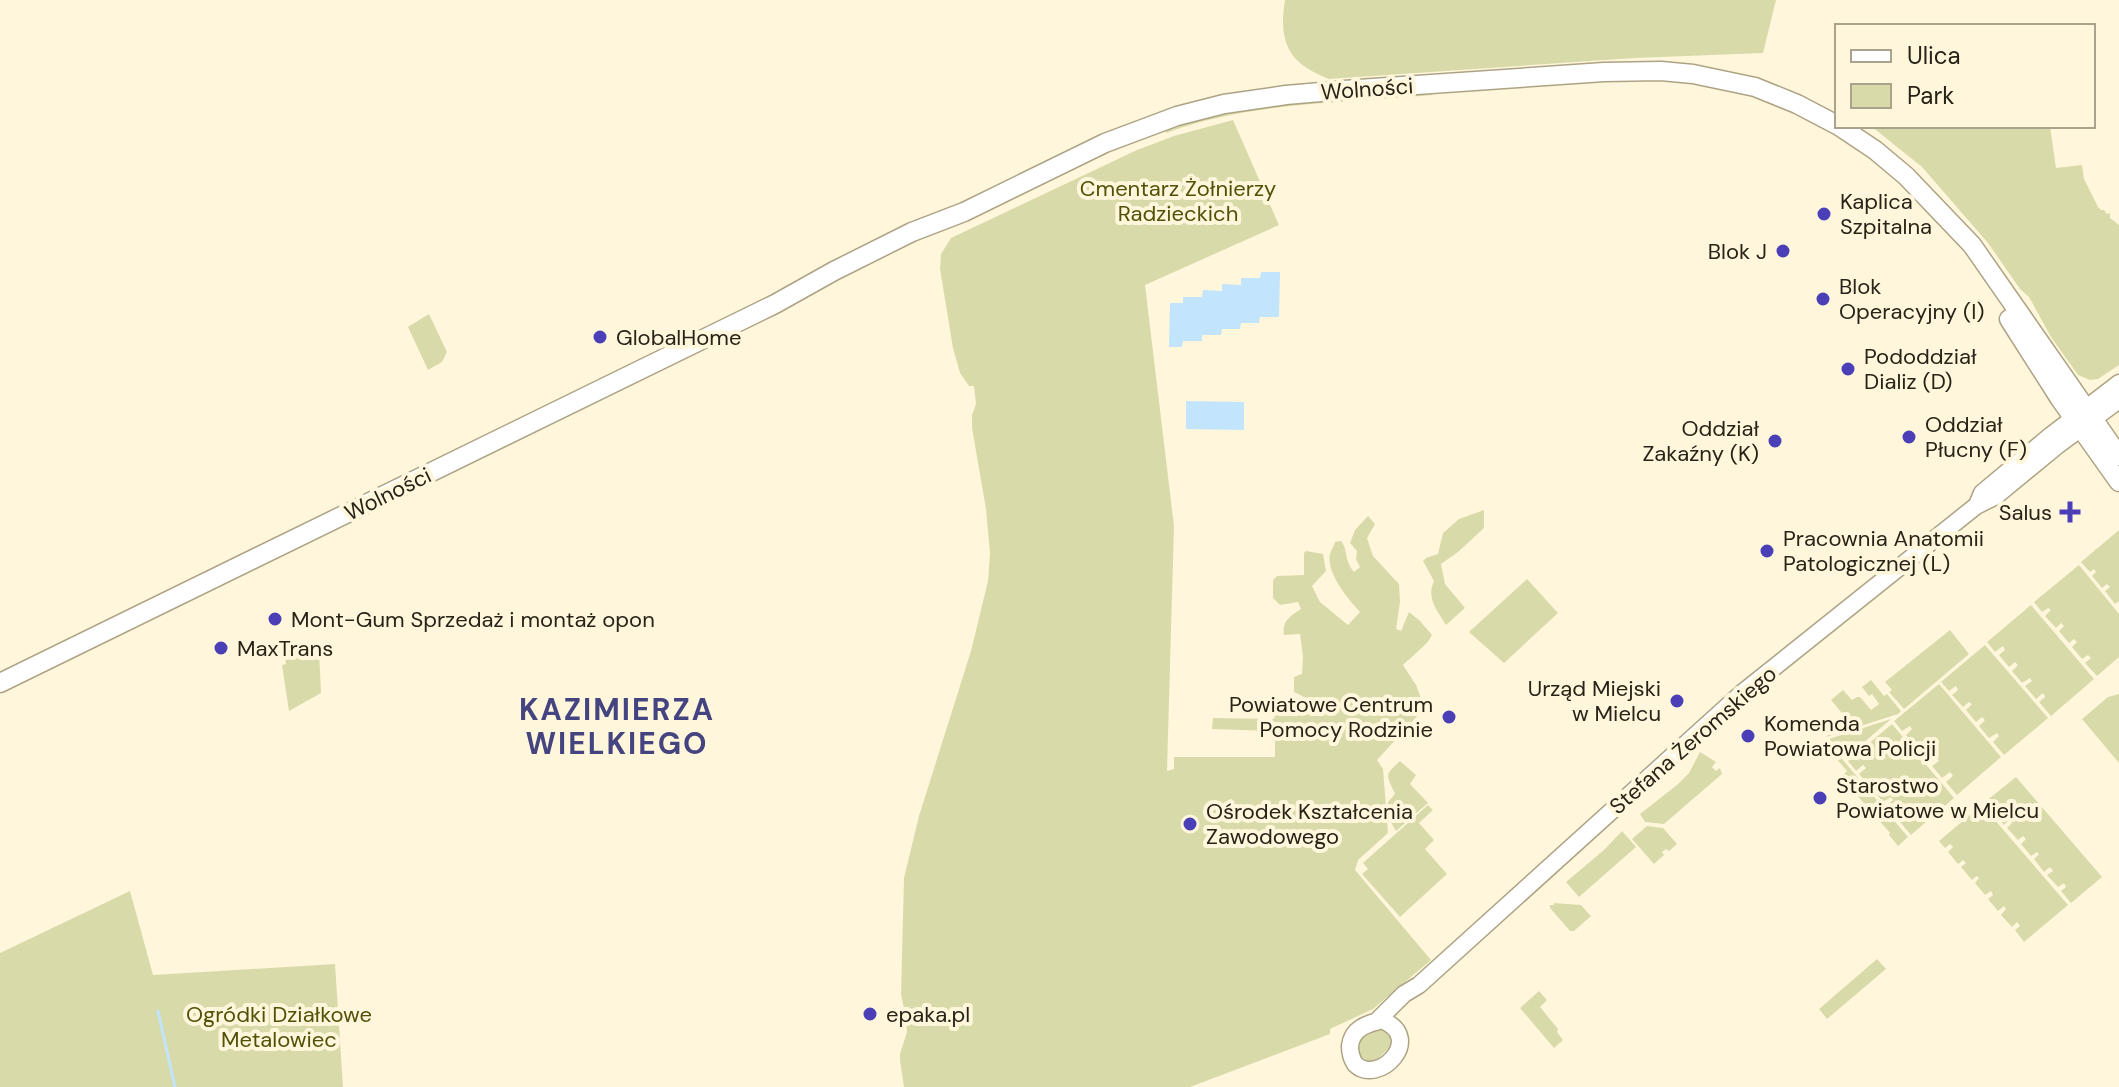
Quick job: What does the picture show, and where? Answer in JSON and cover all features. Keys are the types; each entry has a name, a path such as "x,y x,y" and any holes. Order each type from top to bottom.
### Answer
{"main road":[{"name":"Wolności","path":"0,683 775,304 837,281 917,241 964,212 1105,143 1204,108 1253,99 1553,75 1661,71 1693,74 1755,87 1819,114 1835,124"},
{"name":"Wolności","path":"1841,128 1875,150 1906,176 1945,217 2083,419"},
{"path":"2083,419 2119,456"},
{"path":"2083,419 2119,482"}],"street":[{"name":"Stefana Żeromskiego","path":"2083,419 2119,383"},
{"name":"Stefana Żeromskiego","path":"1376,1022 1742,693 1976,506 1982,493 2083,419 2119,400"},
{"name":"Stefana Żeromskiego","path":"1397,1030 1401,1015 1419,985"},
{"path":"1382,1087 1383,1070 1396,1055 1400,1041 1397,1030 1386,1021 1361,1028 1351,1040 1350,1048 1352,1059 1367,1079 1370,1072 1383,1070"}],"green space":[{"path":"1285,0 1776,0 1763,53 1635,58 1329,79 1304,66 1289,50 1283,28"},
{"path":"1432,91 1432,95 1264,109 1166,133 1164,128 1263,107"},
{"name":"Cmentarz Żołnierzy Radzieckich","path":"1233,120 1279,225 1145,285 1174,526 1167,771 1174,769 1174,757 1275,757 1275,731 1212,729 1213,718 1274,719 1275,715 1307,713 1304,697 1294,692 1294,677 1302,674 1300,634 1284,635 1288,619 1301,609 1298,602 1280,605 1273,598 1273,580 1277,576 1304,575 1306,551 1323,554 1326,571 1312,586 1320,602 1348,625 1360,612 1335,577 1330,554 1335,542 1341,541 1354,572 1360,567 1356,559 1357,551 1350,543 1355,530 1368,516 1375,524 1367,538 1373,556 1399,584 1396,629 1401,631 1409,612 1432,635 1403,665 1416,685 1424,706 1422,711 1377,760 1383,769 1388,833 1358,860 1355,870 1431,960 1373,1009 1330,1029 1330,1034 1190,1087 904,1087 900,1054 907,1032 901,994 904,878 919,816 971,651 988,581 990,553 972,428 976,404 974,386 969,386 960,373 953,348 940,269 941,254 951,238 1137,150"},
{"path":"1873,128 2050,128 2056,168 2082,165 2084,179 2098,207 2110,213 2110,218 2119,225 2119,365 2098,379 2090,380 2078,375 2051,337 2029,297 1988,243 1922,167"},
{"path":"429,314 447,352 442,362 428,370 408,327"},
{"path":"1484,510 1484,528 1441,564 1445,584 1465,608 1446,625 1434,604 1431,593 1434,581 1423,561 1438,554 1443,533 1459,519"},
{"path":"2119,530 2119,601 2115,604 2105,591 2110,587 2107,584 2102,588 2092,576 2096,572 2094,569 2090,572 2081,562"},
{"path":"2079,565 2119,614 2119,657 2097,676 2085,663 2091,658 2088,655 2082,659 2072,647 2077,642 2074,639 2069,643 2059,631 2064,626 2061,623 2056,628 2045,616 2051,610 2048,608 2042,612 2034,602"},
{"path":"1527,579 1558,613 1504,663 1469,632"},
{"path":"2031,605 2094,679 2051,716 2039,702 2045,697 2043,693 2036,699 2025,686 2032,681 2030,678 2022,683 2012,671 2018,665 2015,662 2009,667 1999,655 2005,650 2003,646 1995,652 1987,642"},
{"path":"1950,630 1969,654 1904,709 1889,692 1892,690 1885,682"},
{"path":"1985,645 2048,718 2004,755 1993,742 1999,736 1997,733 1989,738 1979,726 1985,720 1982,717 1976,722 1966,710 1972,704 1969,702 1963,707 1952,695 1958,690 1956,686 1949,691 1941,682"},
{"path":"319,650 321,693 289,711 282,665 286,664 284,654"},
{"path":"1871,680 1901,711 1826,737 1846,718 1831,700 1843,690 1852,700 1860,697 1871,710 1879,704 1862,687"},
{"path":"1939,684 2001,757 1957,795 1946,782 1953,776 1950,772 1942,778 1932,766 1939,761 1936,757 1929,762 1919,750 1925,745 1923,742 1916,747 1906,735 1912,729 1910,726 1902,731 1894,721"},
{"path":"2119,694 2119,763 2082,719 2108,697"},
{"path":"1891,719 1846,758 1829,739"},
{"path":"1892,724 1954,798 1911,835 1900,822 1907,816 1904,813 1897,818 1886,806 1893,800 1891,797 1883,802 1873,790 1879,784 1877,781 1870,786 1859,774 1866,768 1863,765 1856,771 1848,761"},
{"path":"1827,741 1908,837 1898,846 1842,778 1847,771 1824,744"},
{"path":"1700,752 1716,762 1712,767 1716,771 1720,768 1722,774 1664,824 1645,822 1640,814 1689,773"},
{"path":"1400,761 1416,775 1410,784 1428,803 1396,831 1390,821 1388,802 1395,794 1388,776"},
{"path":"2016,777 2102,877 2071,903 2061,891 2066,887 2064,883 2058,887 2047,875 2053,871 2050,867 2044,872 2034,859 2039,854 2037,852 2031,856 2021,844 2026,839 2023,836 2018,840 2007,828 2012,823 2009,820 2004,825 1994,812 1999,808 1996,805 1991,809 1985,802"},
{"path":"1428,805 1433,810 1419,823 1434,840 1425,849 1447,874 1400,917 1362,874 1368,869 1363,863"},
{"path":"1982,805 2068,905 2024,942 2015,930 2020,926 2017,922 2012,927 2001,915 2006,909 2004,906 1998,911 1988,899 1993,895 1991,891 1985,895 1975,883 1979,878 1977,876 1972,880 1961,867 1966,863 1963,860 1958,864 1948,852 1953,847 1950,844 1945,848 1939,841"},
{"path":"1647,826 1663,828 1677,844 1669,851 1666,849 1662,852 1664,855 1654,864 1632,839"},
{"path":"1622,831 1636,847 1579,897 1566,882"},
{"name":"Ogródki Działkowe Metalowiec","path":"130,891 153,975 335,964 343,1087 0,1087 0,953"},
{"path":"1554,903 1581,905 1591,916 1570,931 1550,908"},
{"path":"1877,959 1886,969 1827,1019 1819,1009"},
{"path":"1539,991 1547,1000 1540,1007 1563,1040 1554,1048 1520,1008"},
{"path":"1384,1028 1391,1040 1388,1048 1373,1066 1360,1061 1360,1041"}],"water":[{"path":"1261,272 1280,272 1279,317 1260,317 1259,323 1241,323 1240,329 1222,329 1221,335 1202,335 1202,341 1183,341 1182,347 1169,347 1170,303 1183,303 1183,297 1202,297 1203,290 1222,291 1222,284 1241,285 1241,278 1260,278"},
{"path":"1186,401 1244,402 1244,430 1186,429"}],"waterway":[{"path":"158,1011 175,1087"}],"place":[{"name":"Kaplica Szpitalna","path":"1824,214"},
{"name":"Blok J","path":"1783,251"},
{"name":"Blok Operacyjny (I)","path":"1823,299"},
{"name":"GlobalHome","path":"600,337"},
{"name":"Pododdział Dializ (D)","path":"1848,369"},
{"name":"Oddział Płucny (F)","path":"1909,437"},
{"name":"Oddział Zakaźny (K)","path":"1775,441"},
{"name":"Salus","path":"2070,512"},
{"name":"Pracownia Anatomii Patologicznej (L)","path":"1767,551"},
{"name":"Mont-Gum Sprzedaż i montaż opon","path":"275,619"},
{"name":"MaxTrans","path":"221,648"},
{"name":"Urząd Miejski w Mielcu","path":"1677,701"},
{"name":"Powiatowe Centrum Pomocy Rodzinie","path":"1449,717"},
{"name":"Komenda Powiatowa Policji","path":"1748,736"},
{"name":"Starostwo Powiatowe w Mielcu","path":"1820,798"},
{"name":"Ośrodek Kształcenia Zawodowego","path":"1190,824"},
{"name":"epaka.pl","path":"870,1014"}],"district":[{"name":"KAZIMIERZA WIELKIEGO","path":"617,726"}]}
